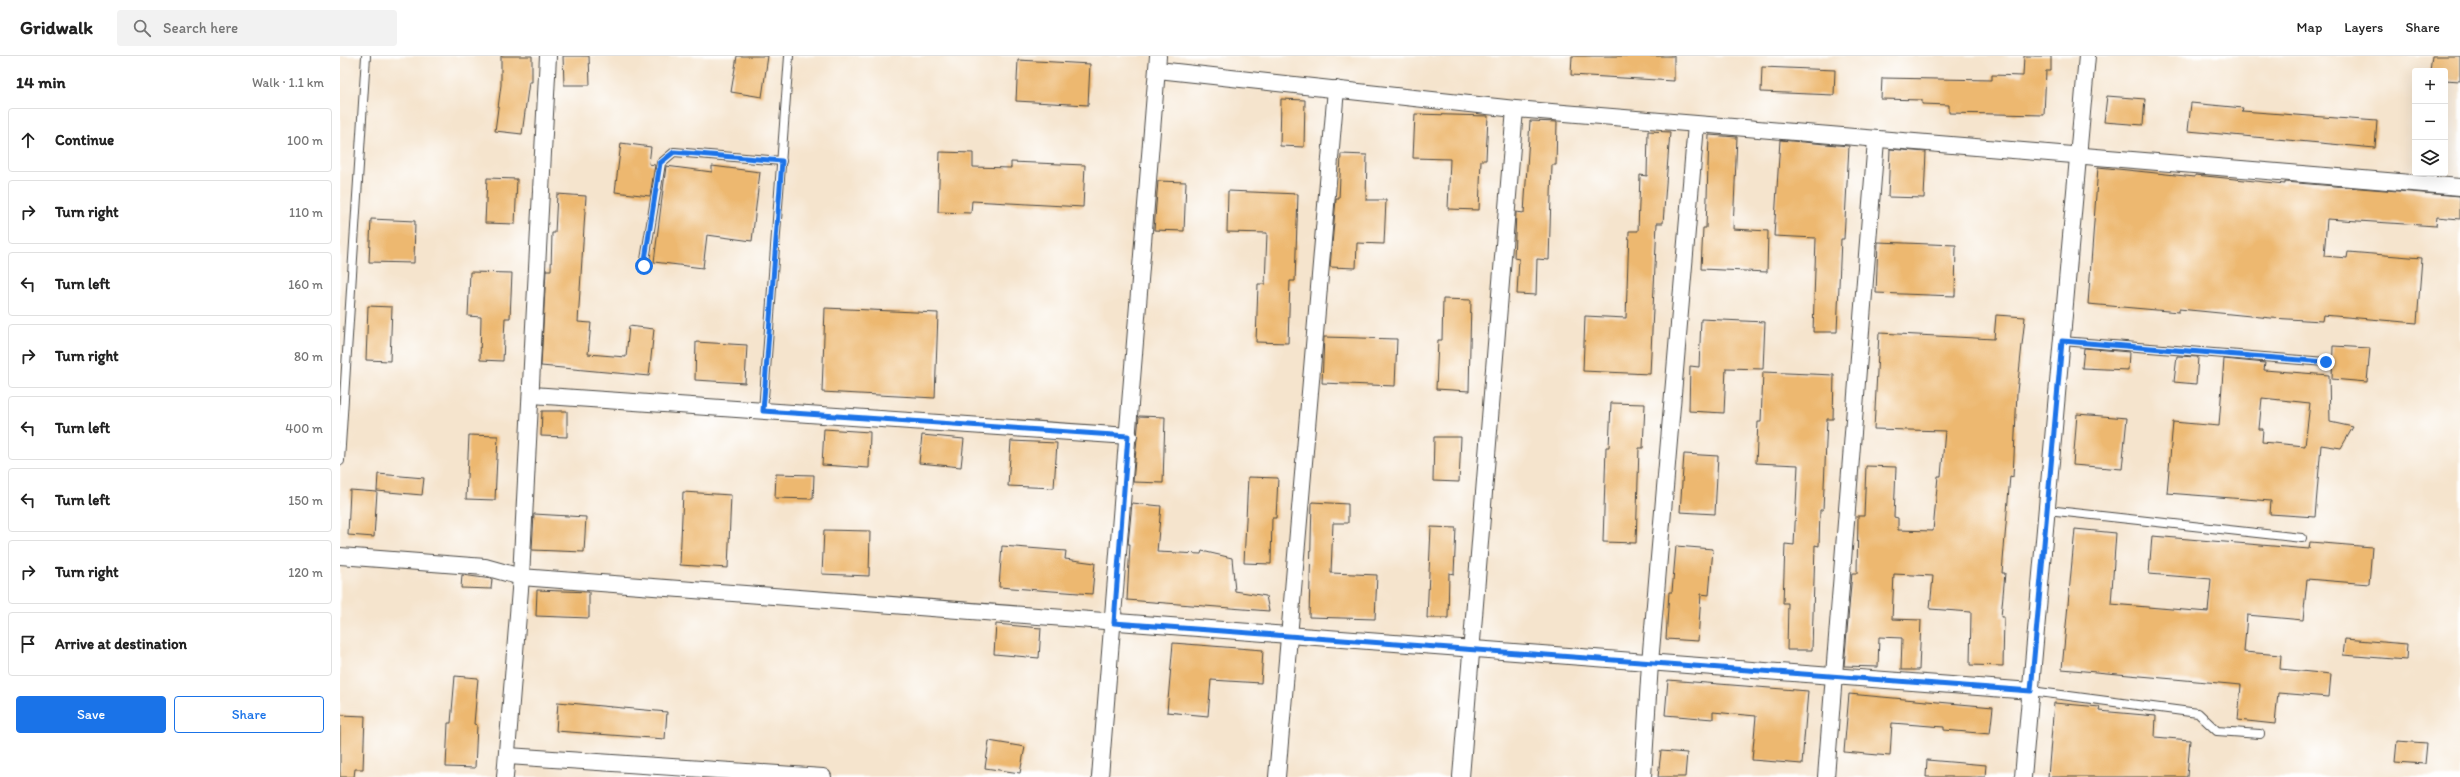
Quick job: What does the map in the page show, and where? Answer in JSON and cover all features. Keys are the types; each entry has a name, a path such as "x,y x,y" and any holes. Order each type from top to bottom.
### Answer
{"street":[{"path":"505,777 508,756 521,577 532,396 548,56"},
{"path":"2023,777 2087,56"},
{"path":"1100,777 1114,623 1158,63 1336,89 1515,109 2078,157 2460,187"},
{"path":"1277,777 1336,89"},
{"path":"1460,777 1515,109"},
{"path":"1643,777 1650,663 1696,125"},
{"path":"1826,777 1876,140"},
{"path":"532,396 1128,436"},
{"path":"340,556 485,567 521,577 1470,650 2031,691"},
{"path":"508,756 823,777"}],"lane":[{"path":"340,461 366,56"},
{"path":"763,411 789,56"},
{"path":"644,266 660,163 674,152 782,161"},
{"path":"2062,341 2326,362"},
{"path":"2047,510 2302,538"},
{"path":"2031,691 2198,712 2217,731 2260,734"}],"building":[{"path":"501,56 532,56 532,82 529,82 522,134 495,131 501,85"},
{"path":"563,56 589,56 590,85 564,85"},
{"path":"737,56 768,56 762,97 731,92"},
{"path":"1572,56 1674,56 1674,81 1571,75"},
{"path":"2024,56 2051,56 2051,71 2046,71 2044,115 1949,113 1949,105 1922,104 1922,100 1881,99 1882,78 1992,80 1992,75 2023,76"},
{"path":"2432,56 2460,56 2460,81 2448,80 2448,68 2430,68"},
{"path":"1018,60 1090,64 1088,105 1016,101"},
{"path":"1762,67 1835,70 1834,95 1761,92"},
{"path":"2107,96 2145,99 2143,125 2104,122"},
{"path":"1281,99 1305,100 1304,147 1280,146"},
{"path":"2191,103 2243,108 2242,111 2377,121 2375,148 2188,131"},
{"path":"1415,114 1488,116 1486,160 1481,160 1479,210 1448,209 1450,159 1413,158"},
{"path":"1530,121 1557,122 1556,165 1552,165 1549,260 1537,259 1536,295 1517,294 1519,259 1514,258 1516,212 1524,213"},
{"path":"1648,131 1670,132 1663,223 1657,223 1650,374 1583,371 1585,316 1626,318 1629,231 1638,231 1640,175 1647,176"},
{"path":"1709,135 1737,137 1733,229 1768,231 1767,272 1701,269 1703,228 1706,228"},
{"path":"1780,140 1849,146 1844,239 1841,239 1837,332 1813,332 1816,238 1774,236"},
{"path":"621,143 651,147 649,164 655,165 650,196 615,192"},
{"path":"1890,149 1926,152 1924,198 1888,197"},
{"path":"940,152 973,153 973,167 1011,168 1011,162 1085,165 1083,207 972,201 971,213 938,212"},
{"path":"1341,154 1367,155 1366,200 1386,200 1384,244 1357,243 1356,268 1330,267 1336,199 1339,199"},
{"path":"666,166 712,172 712,166 760,172 752,241 707,235 703,268 654,262"},
{"path":"2098,167 2195,177 2195,175 2285,184 2285,182 2460,196 2460,219 2437,217 2436,226 2327,219 2324,256 2347,258 2348,252 2422,258 2417,323 2323,315 2322,321 2271,318 2179,309 2179,312 2088,304"},
{"path":"487,178 517,179 515,224 485,223"},
{"path":"1158,181 1186,182 1184,231 1154,230"},
{"path":"1228,191 1298,194 1295,281 1290,281 1288,343 1256,342 1258,284 1265,284 1267,233 1227,232"},
{"path":"557,194 586,196 578,322 591,323 588,354 626,357 629,326 654,329 649,376 541,366 546,270 551,270 552,233 555,233"},
{"path":"371,219 415,221 414,263 369,262"},
{"path":"1878,242 1956,245 1955,296 1876,293"},
{"path":"470,272 512,273 510,318 505,318 503,361 480,360 481,317 468,316"},
{"path":"1443,299 1471,300 1469,391 1436,389 1438,340 1442,340"},
{"path":"368,306 392,307 390,361 366,360"},
{"path":"825,308 938,313 935,398 822,392"},
{"path":"1996,315 2025,317 2017,392 2013,477 2010,476 2002,573 2005,573 2001,617 2004,617 2003,666 1970,665 1971,612 1930,609 1933,576 1894,574 1892,619 1921,620 1919,670 1901,670 1902,638 1879,637 1878,667 1844,666 1852,573 1857,573 1858,516 1864,516 1866,466 1896,467 1894,517 1898,518 1898,530 1933,531 1938,476 1941,476 1945,431 1874,429 1879,333 1994,339"},
{"path":"1701,319 1765,322 1763,369 1726,368 1724,413 1689,411 1690,366 1699,367"},
{"path":"1324,337 1397,339 1395,386 1322,383"},
{"path":"696,342 747,345 745,383 695,380"},
{"path":"2333,346 2370,348 2367,382 2332,379"},
{"path":"2084,348 2129,352 2128,370 2082,368"},
{"path":"2177,356 2198,357 2196,384 2174,382"},
{"path":"2224,359 2265,363 2264,370 2329,375 2330,422 2353,427 2341,448 2321,445 2315,517 2270,514 2271,501 2167,493 2173,422 2219,426","holes":["2262,398 2310,403 2305,446 2262,442 2263,429 2259,429"]},
{"path":"1763,372 1834,375 1833,419 1827,419 1823,510 1820,510 1819,546 1815,545 1812,650 1787,650 1788,603 1783,603 1785,544 1794,545 1798,465 1756,463 1758,422 1761,422"},
{"path":"1611,403 1645,404 1643,448 1639,448 1636,543 1603,542 1606,447 1609,447"},
{"path":"542,411 567,411 567,437 541,436"},
{"path":"2077,414 2127,418 2122,469 2073,465"},
{"path":"1139,416 1165,417 1163,483 1133,482"},
{"path":"824,429 870,432 869,468 822,465"},
{"path":"469,435 498,436 495,500 466,499"},
{"path":"922,435 964,439 961,467 919,463"},
{"path":"1434,437 1461,437 1459,482 1433,481"},
{"path":"1011,441 1057,443 1054,488 1008,486"},
{"path":"1684,454 1718,456 1715,514 1680,512"},
{"path":"378,474 424,478 422,495 377,491"},
{"path":"776,474 814,475 813,499 775,498"},
{"path":"1248,477 1278,478 1276,518 1272,518 1271,564 1244,563"},
{"path":"350,490 377,492 374,537 348,535"},
{"path":"683,492 731,495 728,568 680,565"},
{"path":"1312,502 1348,504 1348,523 1333,523 1331,573 1377,575 1375,619 1309,617"},
{"path":"1132,503 1161,506 1157,552 1201,554 1202,551 1232,558 1235,591 1266,596 1269,611 1127,600 1130,544 1128,544"},
{"path":"534,514 586,517 584,552 532,550"},
{"path":"1431,527 1456,528 1454,574 1449,573 1448,618 1427,618"},
{"path":"2075,529 2116,533 2111,604 2208,612 2211,579 2149,574 2152,536 2309,549 2310,542 2372,547 2369,584 2307,579 2303,620 2247,615 2244,652 2281,655 2280,669 2331,674 2329,697 2278,693 2275,724 2238,720 2241,685 2062,669"},
{"path":"824,530 870,531 869,576 822,574"},
{"path":"1002,546 1066,551 1065,559 1095,563 1092,594 999,587"},
{"path":"1676,546 1713,549 1709,595 1701,594 1698,641 1666,639 1669,592 1672,592"},
{"path":"462,575 492,579 491,589 461,588"},
{"path":"537,590 589,592 589,618 536,616"},
{"path":"996,624 1041,628 1039,658 994,654"},
{"path":"2345,639 2407,644 2406,660 2343,655"},
{"path":"1173,643 1263,650 1261,683 1211,680 1208,716 1167,712"},
{"path":"455,676 478,678 474,724 477,725 475,768 446,767 448,723 451,723"},
{"path":"1668,680 1808,691 1802,764 1752,760 1756,716 1713,712 1713,719 1665,715"},
{"path":"1849,694 1993,707 1990,734 1944,730 1944,727 1892,723 1890,756 1844,752"},
{"path":"558,702 667,712 665,739 556,731"},
{"path":"2054,703 2100,707 2099,711 2156,716 2155,737 2190,740 2187,777 2048,777"},
{"path":"340,715 365,716 363,769 355,769 354,777 340,777"},
{"path":"989,741 1025,747 1020,773 985,768"},
{"path":"2397,741 2427,743 2425,764 2395,762"},
{"path":"1661,751 1687,753 1685,777 1658,777"},
{"path":"1927,760 1986,765 1985,777 1926,777"}],"route":[{"path":"644,266 660,163 674,152 782,161 763,411 1128,436 1114,623 2031,691 2062,341 2326,362"}]}
